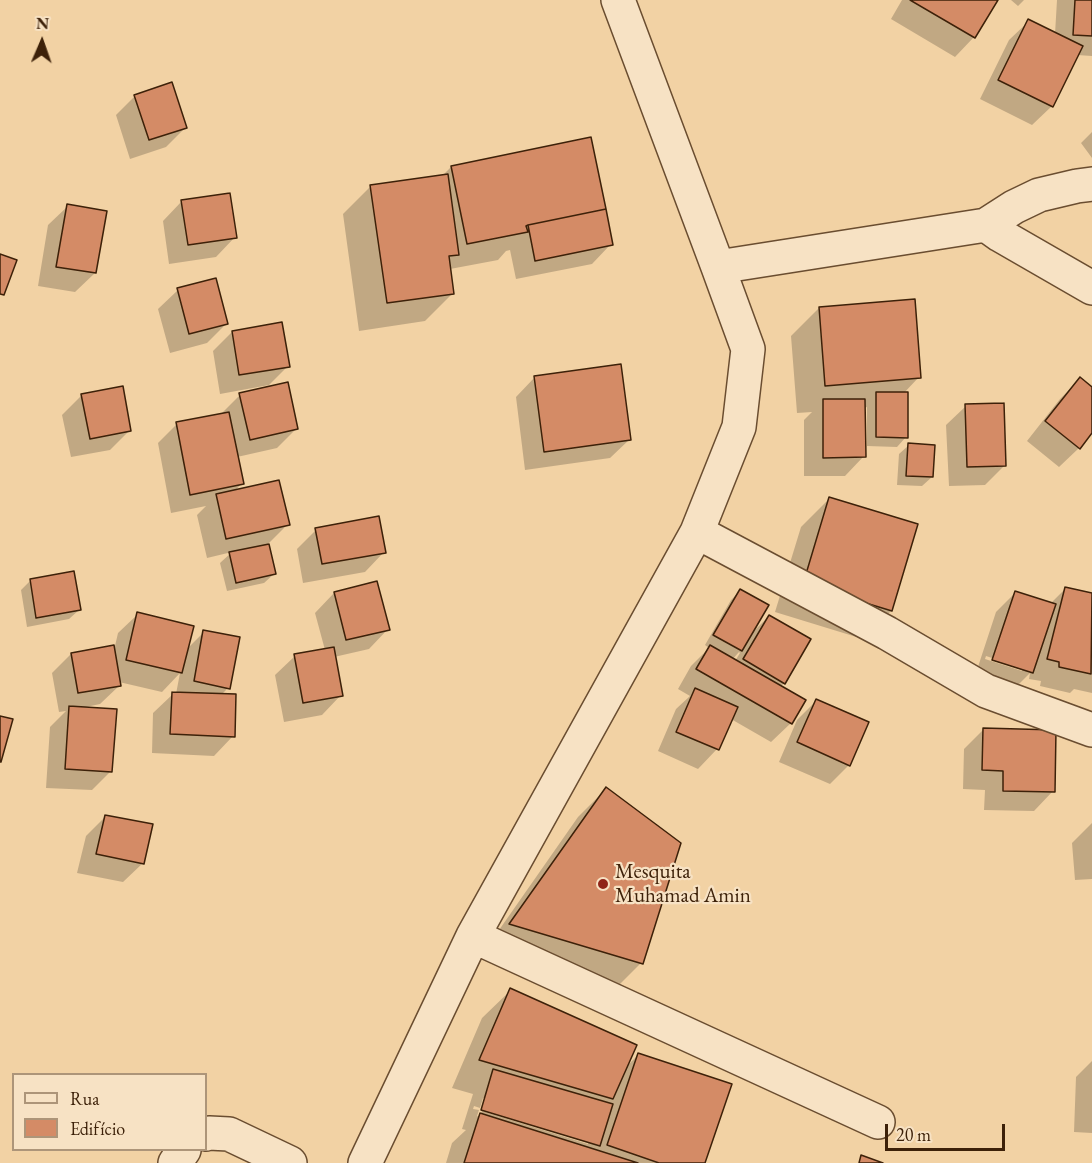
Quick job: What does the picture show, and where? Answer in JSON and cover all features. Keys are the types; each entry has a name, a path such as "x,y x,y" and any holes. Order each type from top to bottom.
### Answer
{"street":[{"path":"365,1163 473,936 697,532 739,427 747,349 618,0"},
{"path":"718,267 986,225 1014,207 1039,195 1092,184"},
{"path":"986,225 1092,288"},
{"path":"697,532 887,633 986,691 1092,730"},
{"path":"473,936 878,1122"},
{"path":"207,1133 229,1134 290,1163"}],"building":[{"path":"910,0 998,0 975,38"},
{"path":"1075,0 1092,0 1092,36 1073,35"},
{"path":"1028,19 1083,46 1053,107 998,80"},
{"path":"172,82 187,128 149,140 134,95"},
{"path":"591,137 606,209 528,225 526,226 528,232 467,244 451,166"},
{"path":"448,174 459,255 449,256 454,294 387,303 370,185"},
{"path":"230,193 237,238 188,245 181,200"},
{"path":"67,204 107,211 96,273 56,267"},
{"path":"606,209 613,245 535,261 528,225"},
{"path":"0,254 17,260 4,295 0,294"},
{"path":"216,278 228,324 189,334 177,288"},
{"path":"915,299 921,378 825,386 819,307"},
{"path":"282,322 290,367 239,375 232,331"},
{"path":"621,364 631,440 544,452 534,376"},
{"path":"1080,377 1092,387 1092,433 1080,449 1045,421"},
{"path":"288,382 298,429 250,440 239,393"},
{"path":"123,386 131,431 90,439 81,394"},
{"path":"876,392 908,392 908,438 876,437"},
{"path":"823,399 865,399 866,457 823,458"},
{"path":"1004,403 1006,466 967,467 965,404"},
{"path":"229,412 244,484 190,495 176,422"},
{"path":"908,443 935,445 933,477 906,476"},
{"path":"279,480 290,525 226,539 216,494"},
{"path":"829,497 918,524 892,611 803,584"},
{"path":"379,516 386,553 322,564 315,528"},
{"path":"269,544 276,574 236,583 229,552"},
{"path":"74,571 81,610 36,618 30,579"},
{"path":"377,581 390,630 346,640 334,592"},
{"path":"1065,587 1092,593 1091,674 1059,667 1059,662 1047,659"},
{"path":"740,589 769,605 742,651 713,635"},
{"path":"1015,591 1056,604 1033,673 992,660"},
{"path":"137,612 194,626 182,673 126,660"},
{"path":"769,615 811,639 785,684 743,659"},
{"path":"203,630 240,637 230,689 194,681"},
{"path":"114,645 121,686 78,693 71,653"},
{"path":"710,645 806,700 792,724 696,669"},
{"path":"334,647 343,696 303,703 294,654"},
{"path":"695,688 738,707 719,750 676,732"},
{"path":"172,692 236,694 235,737 170,734"},
{"path":"816,699 869,722 850,766 797,742"},
{"path":"69,706 117,709 112,772 65,769"},
{"path":"0,716 13,719 1,762 0,762"},
{"path":"983,728 1056,730 1055,792 1003,791 1003,771 982,770"},
{"name":"Mesquita Muhamad Amin","path":"606,787 681,843 643,964 509,924"},
{"path":"105,815 153,824 144,864 96,854"},
{"path":"510,988 637,1045 613,1099 479,1060"},
{"path":"638,1053 732,1084 705,1163 659,1163 607,1145"},
{"path":"493,1069 613,1104 600,1146 481,1110"},
{"path":"480,1113 638,1163 464,1163"},
{"path":"861,1155 883,1163 859,1163"}],"place":[{"name":"Mesquita Muhamad Amin","path":"603,884"}]}
